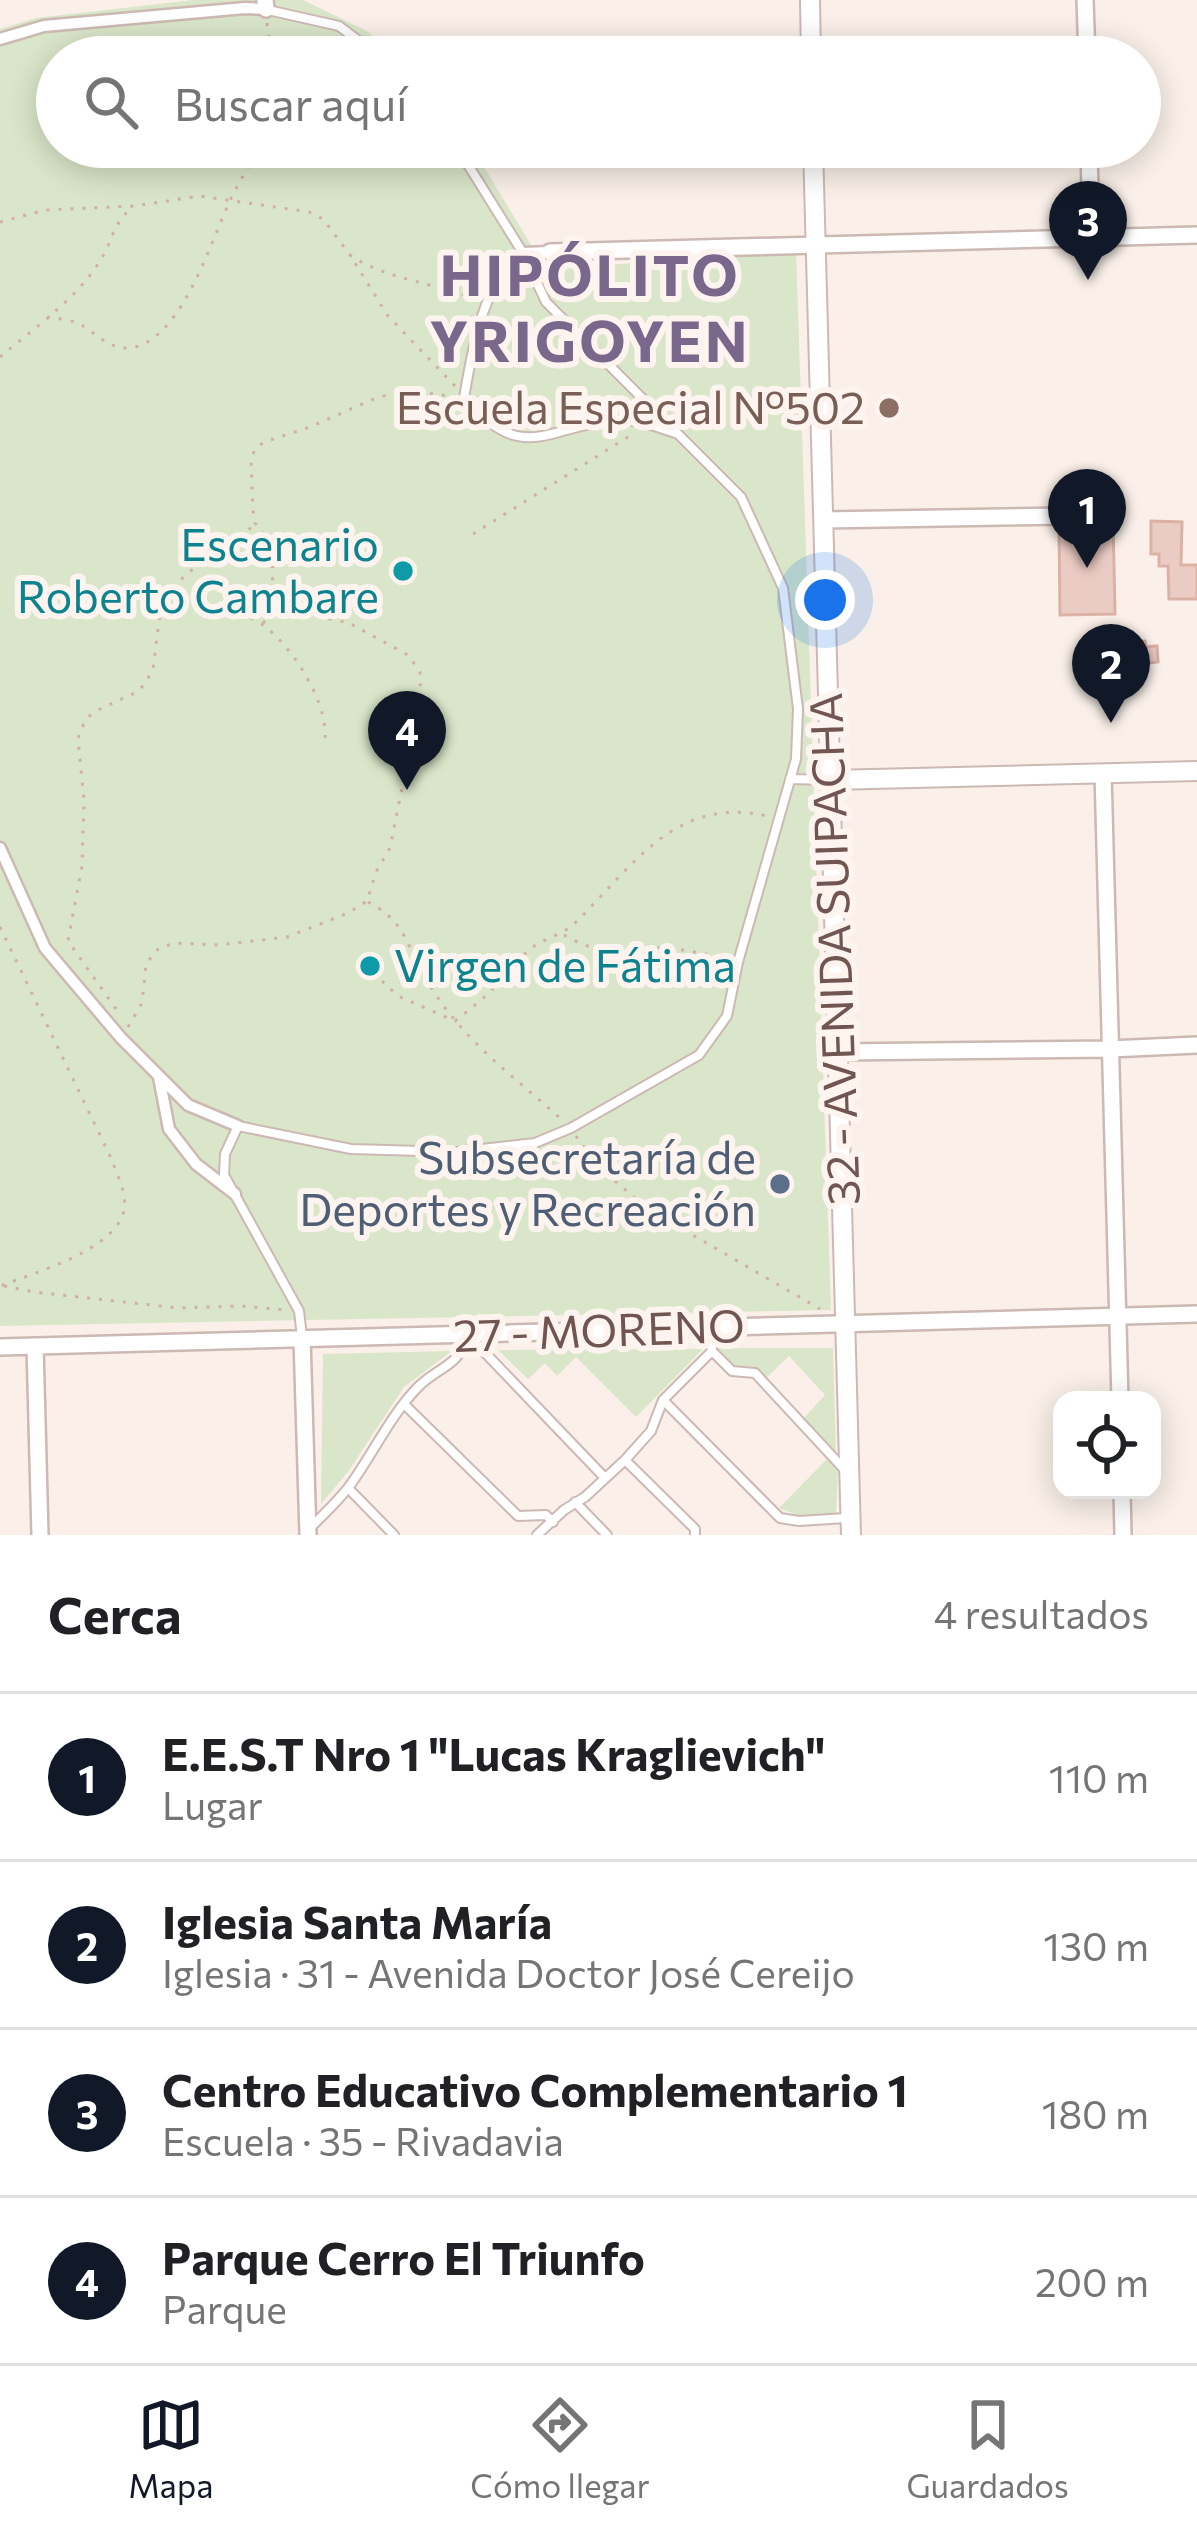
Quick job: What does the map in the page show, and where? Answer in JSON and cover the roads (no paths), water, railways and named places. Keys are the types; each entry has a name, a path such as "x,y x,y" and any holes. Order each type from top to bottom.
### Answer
{"street":[{"path":"810,0 811,36"},
{"path":"1085,0 1086,36"},
{"path":"0,39 44,26 266,4"},
{"name":"32 - AVENIDA SUIPACHA","path":"813,168 851,1527"},
{"path":"1089,168 1091,238"},
{"path":"523,253 1197,235"},
{"path":"823,520 1066,516"},
{"path":"830,780 1197,771"},
{"path":"1103,773 1120,1391"},
{"path":"0,848 44,947 121,1038 188,1106 238,1126"},
{"path":"838,1052 1197,1045"},
{"path":"159,1077 169,1130 196,1164 235,1194"},
{"name":"27 - MORENO","path":"0,1347 1197,1314"},
{"path":"302,1338 308,1533"},
{"path":"35,1346 40,1535"},
{"path":"1122,1499 1124,1535"}],"lane":[{"path":"266,4 339,26 354,36"},
{"path":"302,1338 298,1312 224,1174 225,1154 238,1126 351,1149 456,1152 535,1143 571,1128 700,1055 728,1016 738,962 796,758 798,709 783,588 741,497 546,302 523,253 471,168"},
{"path":"523,253 512,260 487,304 472,347 464,398 493,426 530,439 636,420 676,433"},
{"path":"790,779 830,780"},
{"path":"711,1328 712,1351 732,1371 755,1373 849,1474"},
{"path":"308,1533 348,1488 418,1386 454,1362 468,1335 605,1478"},
{"path":"537,1535 625,1460 651,1431 663,1400 712,1351"},
{"path":"663,1400 780,1518 851,1527"},
{"path":"405,1405 518,1516 546,1515 553,1522"},
{"path":"625,1460 695,1528 694,1535"},
{"path":"348,1488 394,1535"},
{"path":"575,1502 607,1535"}],"place":[{"name":"Centro Educativo Complementario 1","path":"1088,280"},
{"name":"Escuela Especial Nº502","path":"889,408"},
{"name":"E.E.S.T Nro 1 \"Lucas Kraglievich\"","path":"1087,568"},
{"name":"Escenario Roberto Cambare","path":"403,571"},
{"name":"Iglesia Santa María","path":"1111,723"},
{"name":"Parque Cerro El Triunfo","path":"407,790"},
{"name":"Virgen de Fátima","path":"370,966"},
{"name":"Subsecretaría de Deportes y Recreación","path":"780,1184"}],"district":[{"name":"HIPÓLITO YRIGOYEN","path":"590,309"}]}
